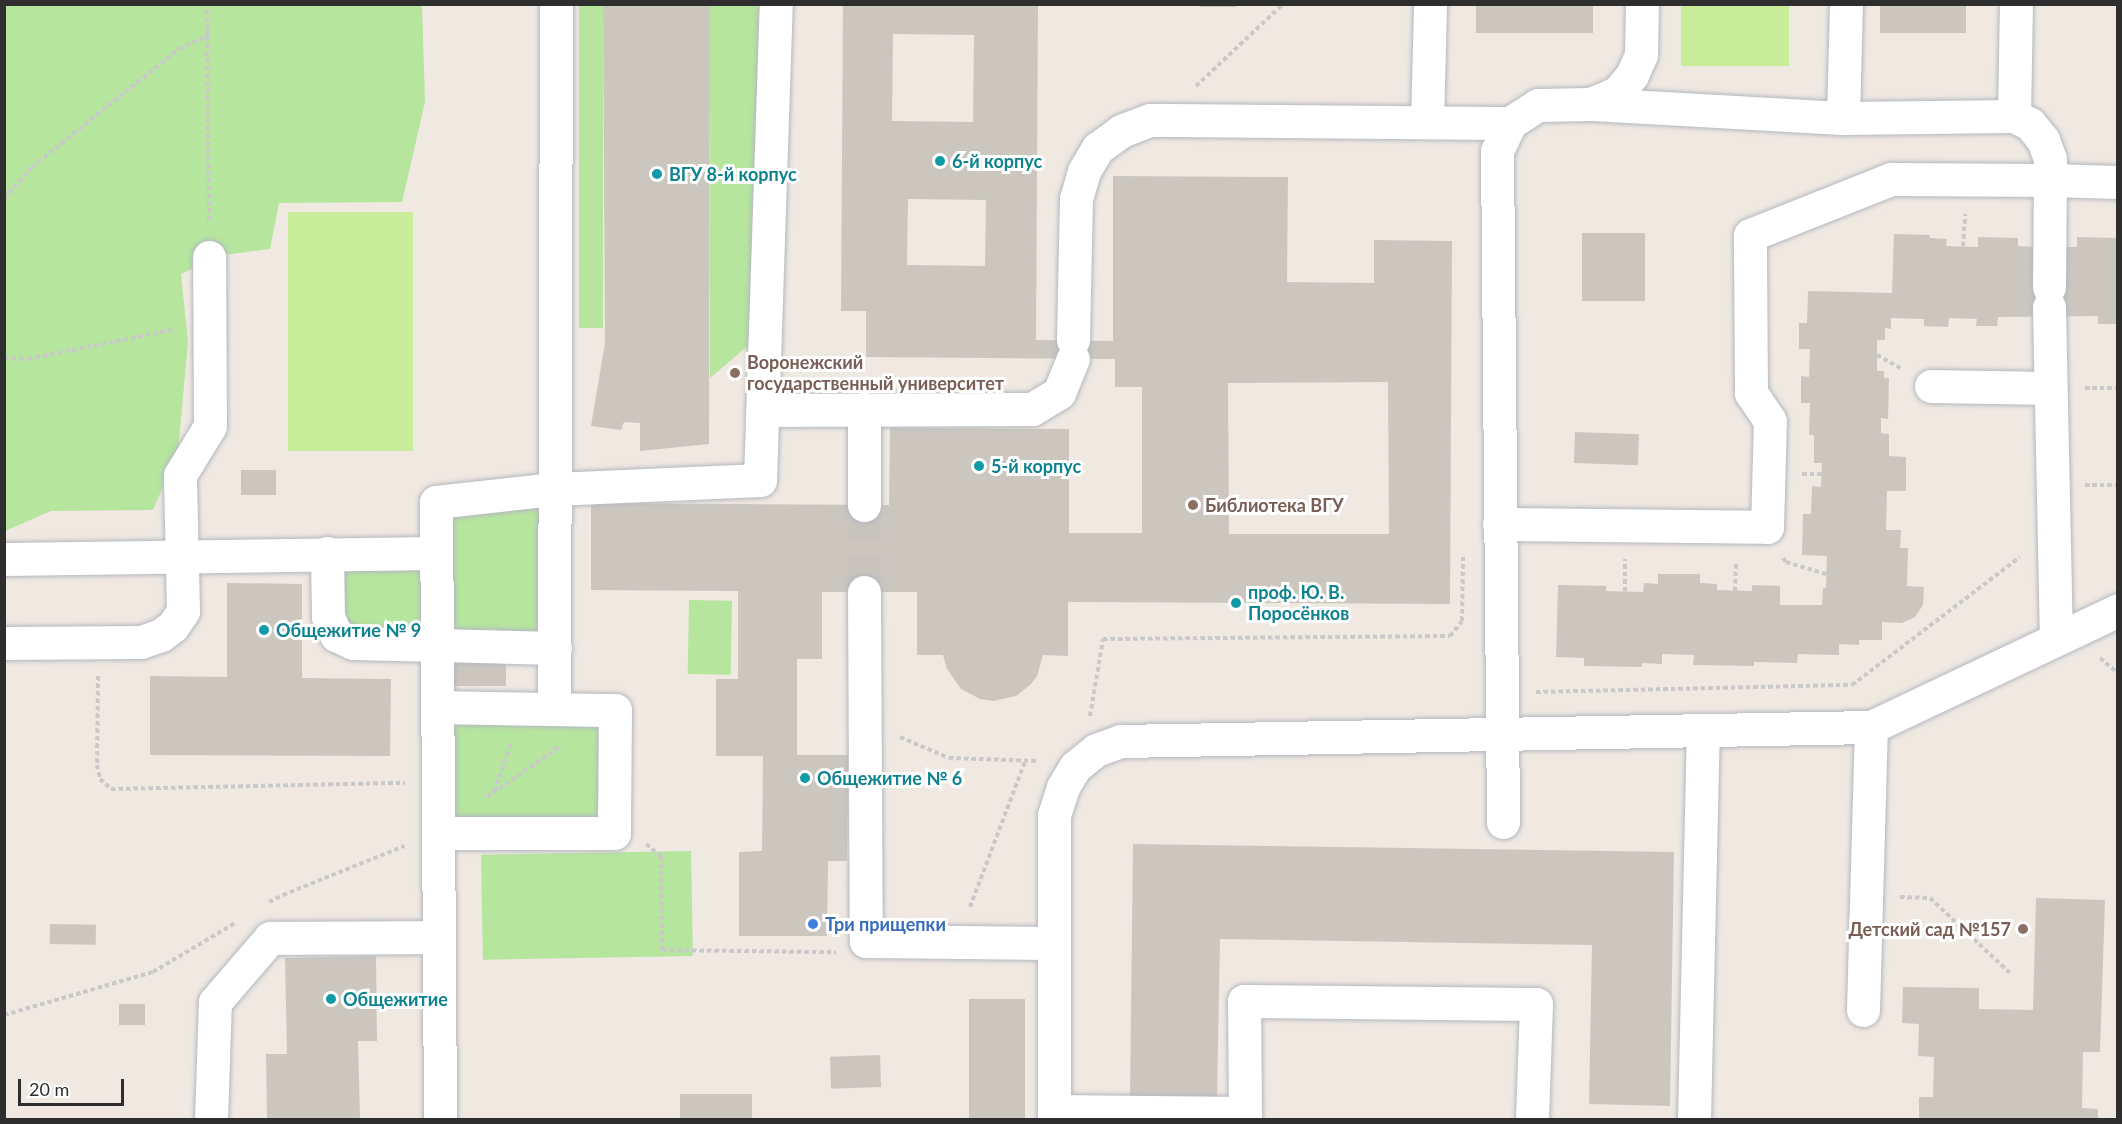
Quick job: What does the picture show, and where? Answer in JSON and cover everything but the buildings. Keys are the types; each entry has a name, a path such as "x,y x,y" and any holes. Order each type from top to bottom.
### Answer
{"street":[{"path":"539,708 555,648 556,4"},
{"path":"440,1119 436,502 554,489 760,480 776,4"},
{"path":"1427,122 1430,4"},
{"path":"1591,104 1617,93 1632,75 1641,55 1642,4"},
{"path":"1843,118 1846,4"},
{"path":"2014,116 2016,4"},
{"path":"1503,822 1497,151 1510,123 1538,105 1591,104 1843,118 2014,116 2030,124 2043,140 2050,159 2050,388 2056,639"},
{"path":"762,410 1032,409 1059,393 1073,350 1076,199 1084,171 1098,148 1121,131 1150,120 1510,123"},
{"path":"1499,524 1767,527 1770,421 1751,393 1750,235 1891,179 2118,182"},
{"path":"4,643 141,642 161,635 173,626 183,611 180,475 210,426 209,257"},
{"path":"1931,386 2050,388"},
{"path":"864,409 864,505"},
{"path":"327,553 328,618 336,635 353,643 555,648"},
{"path":"4,559 436,553"},
{"path":"864,592 866,941 1054,943"},
{"path":"1532,1119 1536,1004 1244,1001 1245,1116 1054,1115 1054,815 1063,788 1075,767 1096,750 1121,741 1502,736 1871,727 2118,610"},
{"path":"437,706 615,710 614,833 438,833"},
{"path":"1863,1010 1871,727"},
{"path":"1694,1119 1703,732"},
{"path":"211,1119 215,1002 270,938 439,937"}],"path":[{"path":"207,4 209,257"},
{"path":"1160,120 1283,4"},
{"path":"4,199 32,167 178,49 207,36"},
{"path":"4,358 28,359 178,328"},
{"path":"1767,527 1786,562 1826,574"},
{"path":"1501,693 1852,685 2054,531"},
{"path":"1089,722 1103,639 1450,636 1462,621 1463,550"},
{"path":"99,642 97,765 100,779 111,789 437,783"},
{"path":"494,792 539,708"},
{"path":"865,722 949,758 1026,759 1043,763"},
{"path":"485,799 568,741"},
{"path":"957,942 1026,759"},
{"path":"262,906 282,895 438,833"},
{"path":"614,833 643,841 661,856 662,950 830,954 866,941"},
{"path":"1866,895 1930,898 2010,974"},
{"path":"4,1015 153,972 243,918"}],"green space":[{"path":"5,5 422,5 425,102 402,202 279,203 270,249 224,255 181,274 188,342 178,452 153,510 51,511 5,531"},
{"path":"579,5 603,5 603,328 579,328"},
{"path":"710,5 759,5 750,344 710,378"},
{"path":"1681,5 1789,5 1789,66 1681,66"},
{"path":"288,212 413,212 413,451 288,451"},
{"path":"554,489 555,648 336,635 327,553 435,553 436,502"},
{"path":"689,600 732,601 731,675 688,674"},
{"path":"437,707 615,710 613,836 435,833"},
{"path":"691,851 693,956 483,960 481,855"}],"tunnel":[{"path":"864,505 864,592"}],"place":[{"name":"6-й корпус","path":"940,161"},
{"name":"ВГУ 8-й корпус","path":"657,174"},
{"name":"Воронежский государственный университет","path":"735,373"},
{"name":"5-й корпус","path":"979,466"},
{"name":"Библиотека ВГУ","path":"1193,505"},
{"name":"проф. Ю. В. Поросёнков","path":"1236,603"},
{"name":"Общежитие № 9","path":"264,630"},
{"name":"Общежитие № 6","path":"805,778"},
{"name":"Три прищепки","path":"813,924"},
{"name":"Детский сад №157","path":"2023,929"},
{"name":"Общежитие","path":"331,999"}]}
